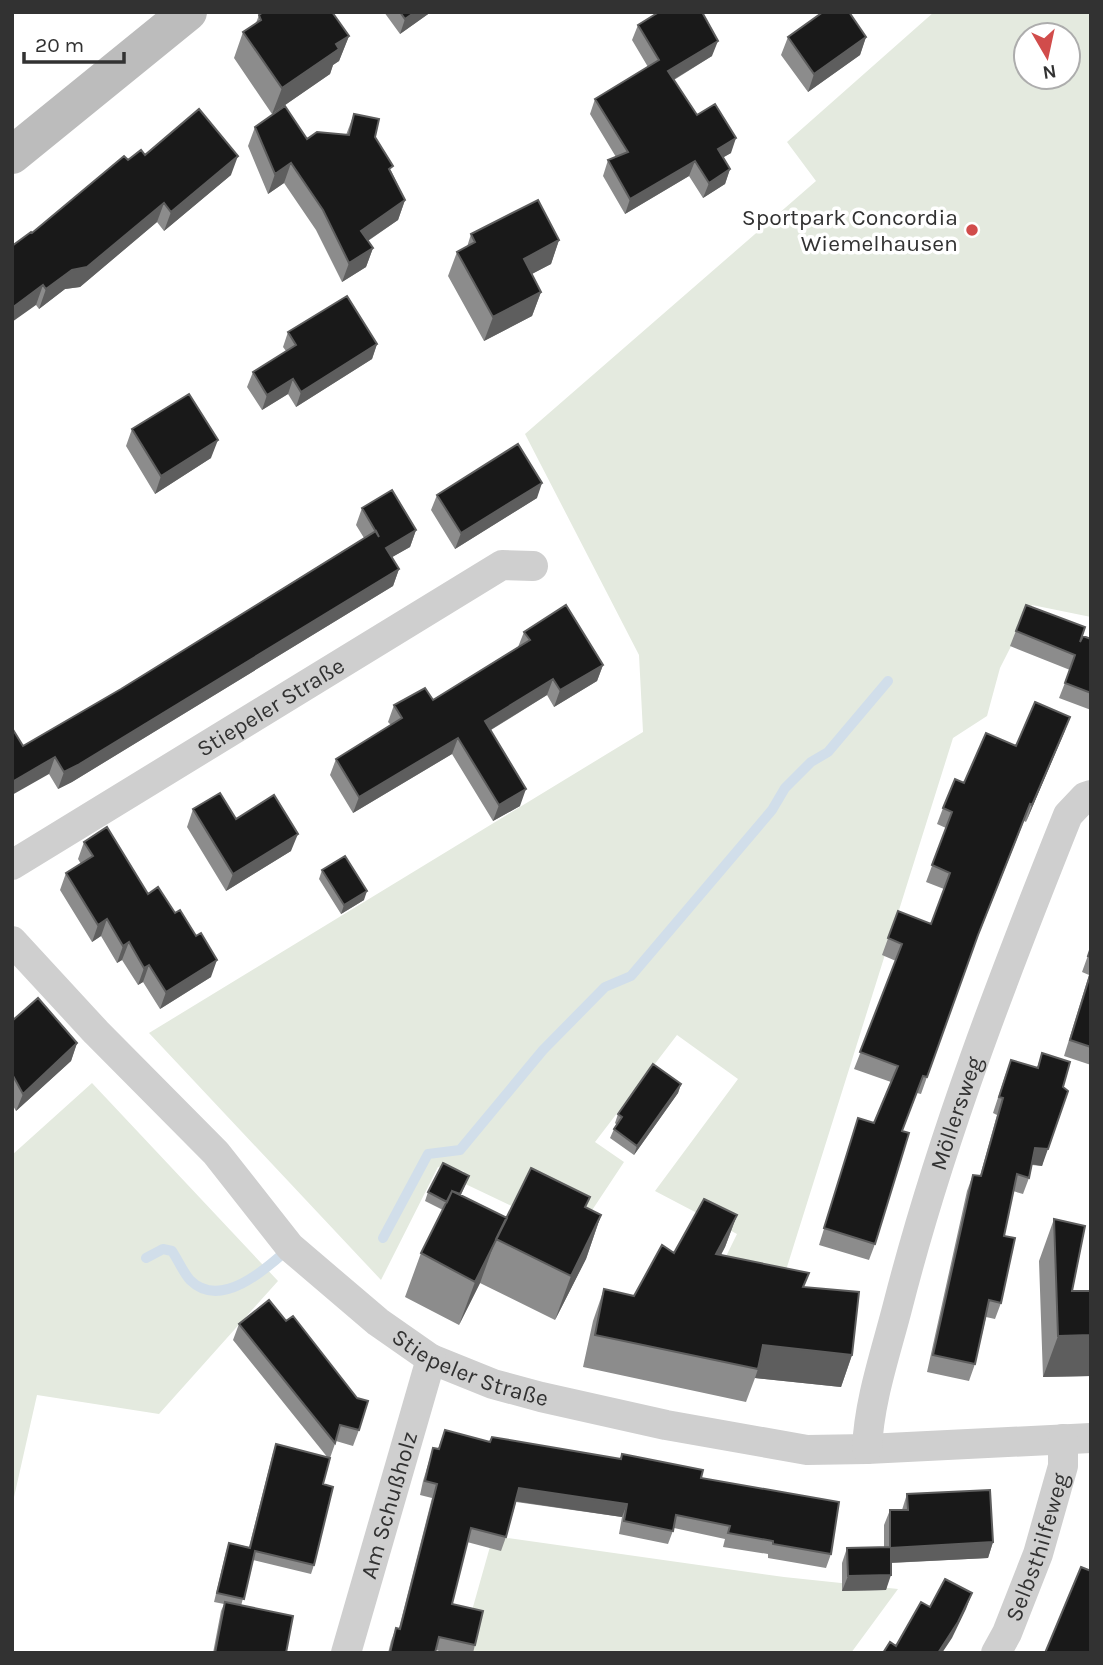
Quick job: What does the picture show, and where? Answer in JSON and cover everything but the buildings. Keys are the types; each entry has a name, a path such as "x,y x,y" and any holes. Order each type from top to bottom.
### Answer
{"main road":[{"path":"12,155 188,12"}],"street":[{"name":"Stiepeler Straße","path":"12,865 502,565 533,566"},
{"name":"Möllersweg","path":"867,1449 868,1423 950,1123 1068,815 1091,795"},
{"name":"Stiepeler Straße","path":"12,941 96,1032 216,1153 290,1247 378,1322 431,1359 493,1384 541,1397 666,1425 807,1450 1077,1438"},
{"name":"Am Schußholz","path":"346,1653 431,1359"},
{"name":"Selbsthilfeweg","path":"996,1653 1007,1633 1038,1554 1063,1466 1077,1438"}],"shaded area":[{"path":"934,12 1091,12 1091,617 1032,605 1000,668 987,716 953,738 776,1302 713,1283 737,1234 655,1191 738,1079 677,1035 595,1142 624,1162 575,1236 457,1180 464,1171 438,1167 381,1280 149,1033 643,732 639,655 525,434 816,181 787,142"},
{"path":"92,1083 278,1281 159,1414 37,1395 12,1506 12,1155"},
{"path":"493,1536 784,1577 898,1589 851,1653 460,1653"}],"waterway":[{"path":"383,1238 428,1154 460,1150 543,1050 605,987 631,976 772,810 785,788 811,762 828,752 888,681"},
{"path":"146,1258 163,1249 172,1251 190,1280 202,1288 215,1291 242,1284 287,1250"}],"place":[{"name":"Sportpark Concordia Wiemelhausen","path":"972,230"}]}
